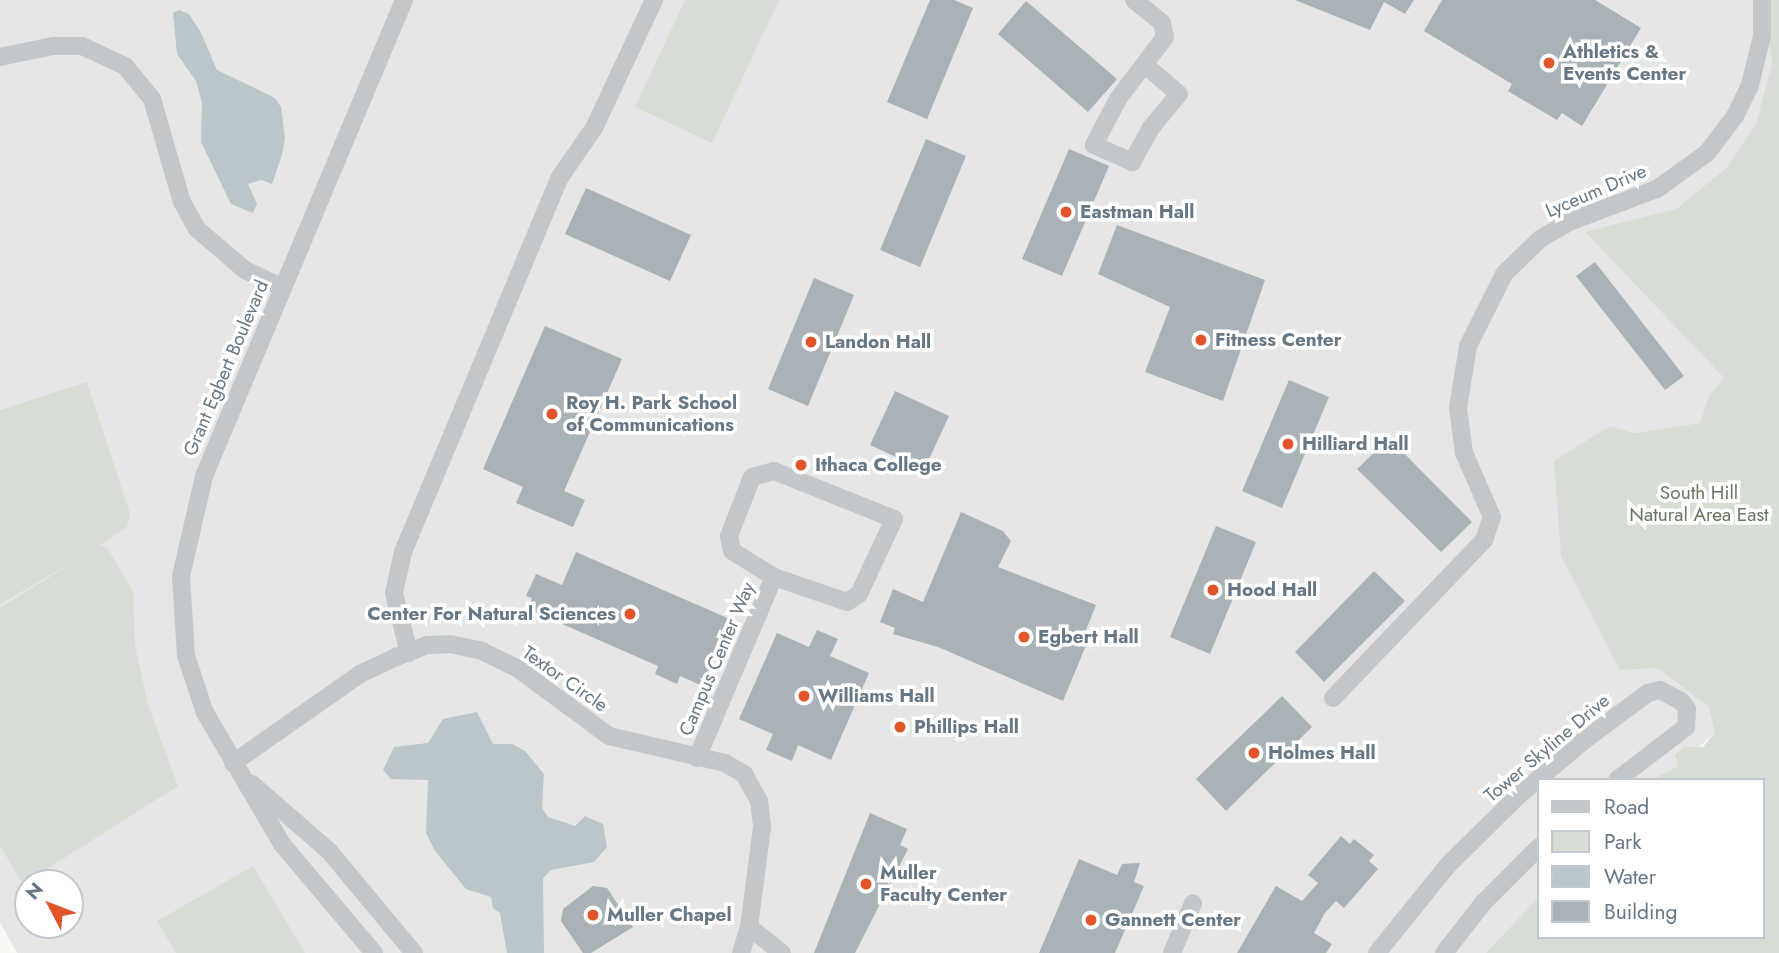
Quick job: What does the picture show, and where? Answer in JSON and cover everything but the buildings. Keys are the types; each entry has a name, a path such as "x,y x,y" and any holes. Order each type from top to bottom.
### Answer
{"street":[{"name":"Grant Egbert Boulevard","path":"374,953 282,844 205,713 186,656 181,576 204,476 404,0"},
{"path":"409,653 394,593 403,552 560,177 594,128 654,0"},
{"path":"1133,0 1164,29 1163,44 1118,99 1094,145 1132,162 1150,129 1179,94 1146,66"},
{"name":"Lyceum Drive","path":"1333,698 1484,540 1492,517 1464,453 1458,408 1468,346 1504,274 1540,239 1569,222 1657,189 1707,153 1735,116 1750,85 1762,36 1762,0"},
{"path":"0,57 53,46 82,46 125,66 152,99 182,202 197,229 245,270 283,288"},
{"name":"Campus Center Way","path":"774,471 894,519 859,594 847,602 774,577 732,551 729,536 752,477 774,471"},
{"name":"Campus Center Way","path":"697,758 774,577"},
{"name":"Textor Circle","path":"233,763 360,674 427,645 450,644 482,651 517,668 609,736 725,763 744,774 759,801 762,827 750,927 741,953"},
{"name":"Tower Skyline Drive","path":"1539,778 1648,693 1660,690 1681,701 1687,709 1686,727 1620,778"},
{"name":"Grant Egbert Boulevard","path":"233,763 329,850 414,953"},
{"name":"Tower Skyline Drive","path":"1377,953 1448,865 1538,779"},
{"path":"1444,953 1483,903 1538,848"},
{"path":"1172,953 1193,903"},
{"path":"750,927 782,953"}],"shaded area":[{"name":"Ithaca College","path":"0,0 1764,0 1772,63 1756,123 1727,167 1676,209 1586,233 1724,378 1708,397 1700,423 1634,433 1610,426 1725,705 1715,732 1679,766 1655,778 1538,778 1538,905 1494,953 17,953 0,922"}],"green space":[{"path":"685,0 779,0 712,143 635,107"},
{"name":"South Hill Natural Area East","path":"1764,0 1779,0 1779,953 1486,953 1538,898 1538,939 1765,939 1765,778 1655,778 1678,766 1675,755 1684,747 1703,747 1715,732 1709,707 1658,668 1620,670 1561,556 1554,461 1610,426 1634,433 1700,423 1708,397 1724,378 1585,232 1676,209 1727,167 1756,123 1772,63"},
{"path":"87,382 130,514 127,527 100,545 108,549 133,591 135,646 148,705 178,786 47,869 14,869 0,846 0,608 83,556 0,604 0,410"},
{"path":"253,866 305,953 176,953 157,921"}],"water":[{"path":"179,10 189,14 201,33 217,70 275,98 281,107 285,138 282,155 272,184 261,180 248,184 257,204 253,213 231,204 201,142 202,103 196,81 177,54 173,13"},
{"path":"477,712 493,744 512,744 525,751 544,774 542,808 548,817 575,826 585,816 603,824 607,847 594,862 551,870 543,878 544,953 507,953 500,913 493,908 491,897 466,889 435,851 426,833 428,780 391,779 383,770 394,747 428,743 443,719"}],"place":[{"name":"Athletics & Events Center","path":"1549,63"},
{"name":"Eastman Hall","path":"1066,212"},
{"name":"Fitness Center","path":"1201,340"},
{"name":"Landon Hall","path":"811,342"},
{"name":"Roy H. Park School of Communications","path":"552,414"},
{"name":"Hilliard Hall","path":"1288,444"},
{"name":"Ithaca College","path":"801,465"},
{"name":"Hood Hall","path":"1213,590"},
{"name":"Center For Natural Sciences","path":"630,614"},
{"name":"Egbert Hall","path":"1024,637"},
{"name":"Williams Hall","path":"804,696"},
{"name":"Phillips Hall","path":"900,727"},
{"name":"Holmes Hall","path":"1254,753"},
{"name":"Muller Faculty Center","path":"866,884"},
{"name":"Muller Chapel","path":"593,915"},
{"name":"Gannett Center","path":"1091,920"}]}
